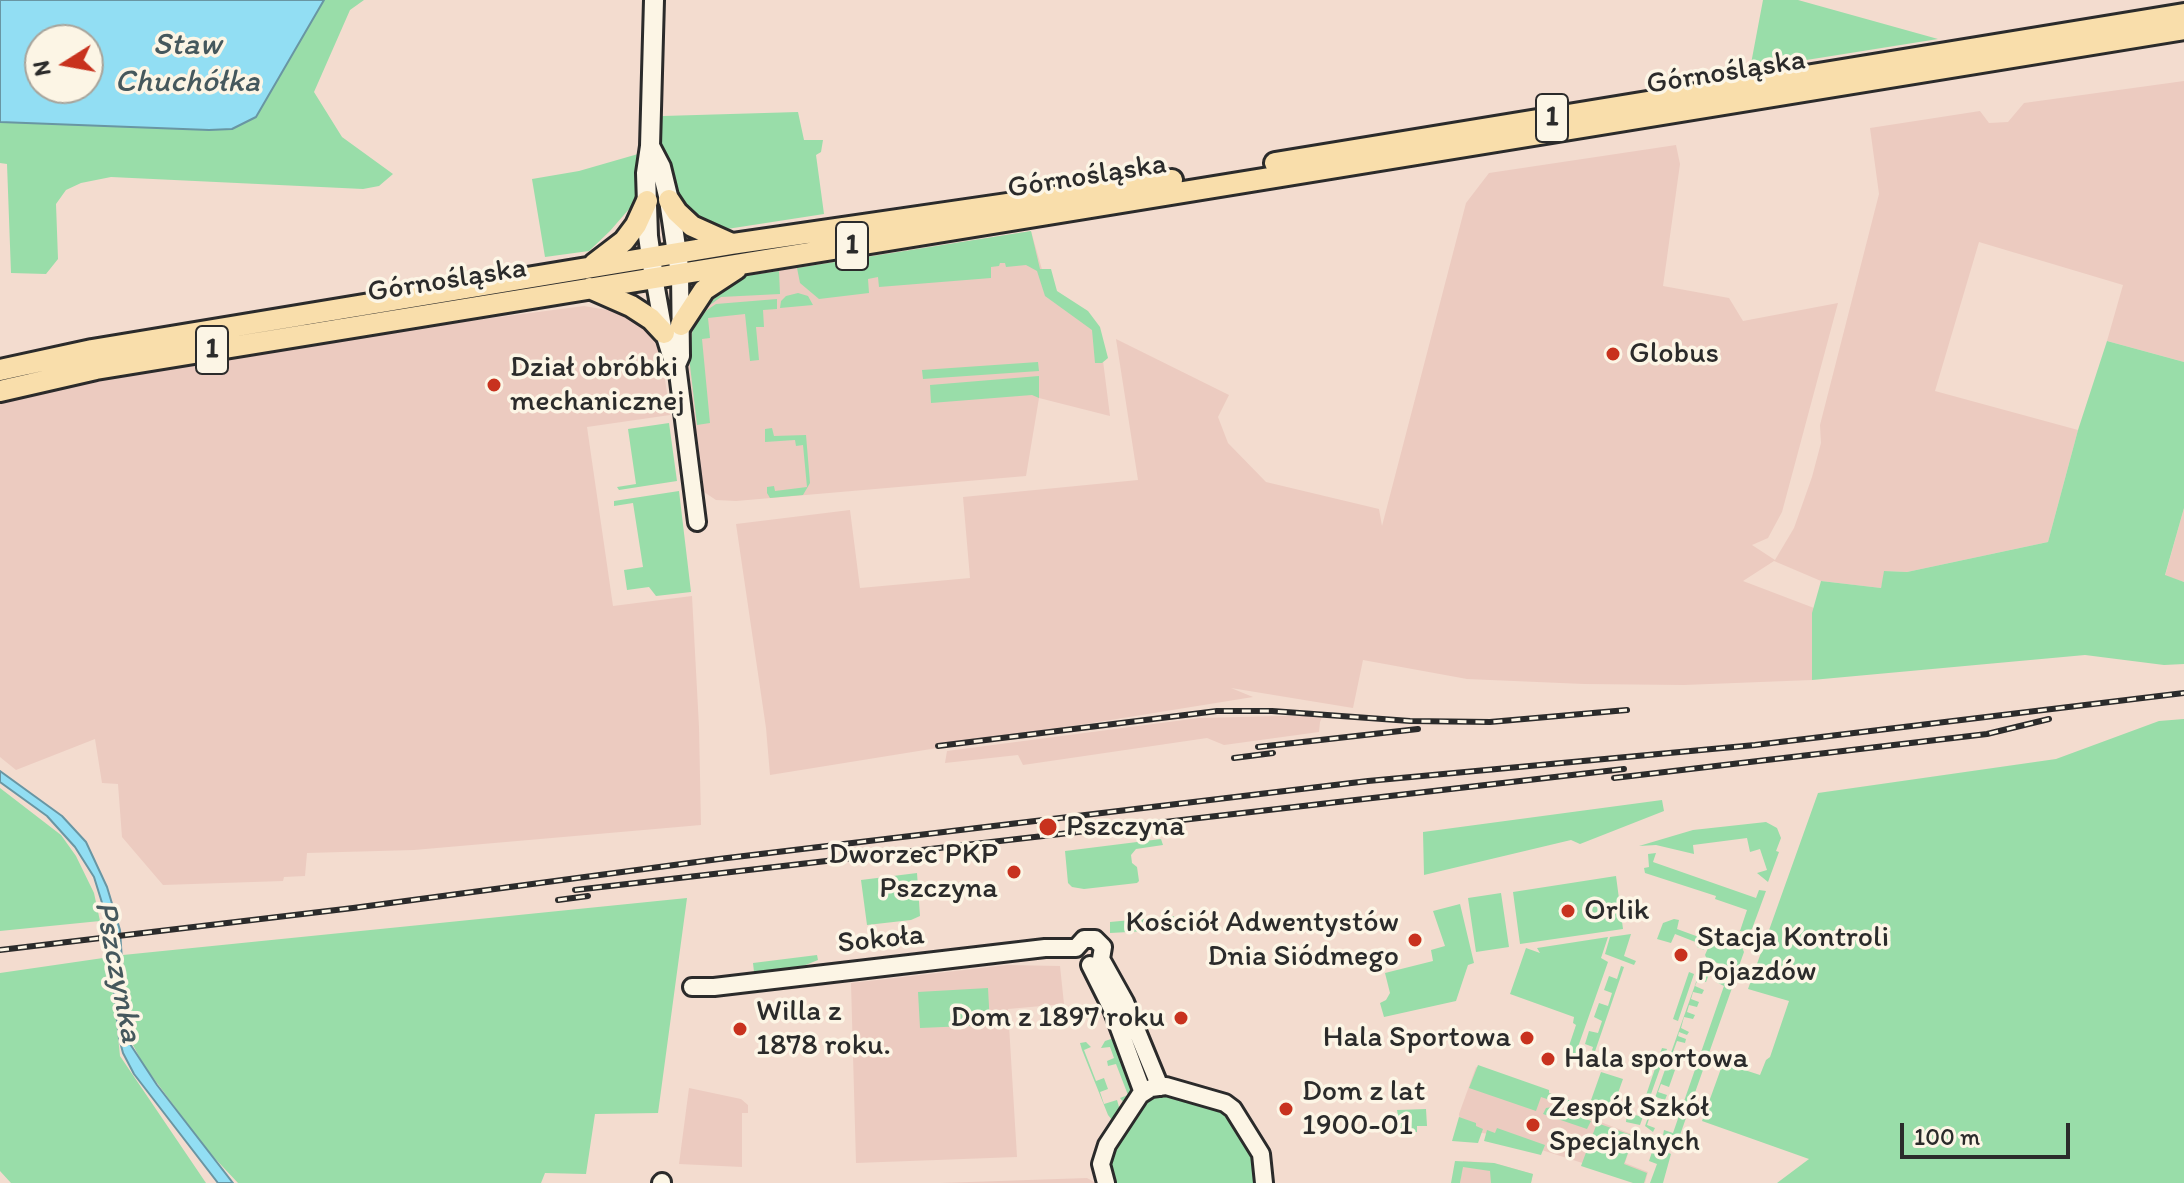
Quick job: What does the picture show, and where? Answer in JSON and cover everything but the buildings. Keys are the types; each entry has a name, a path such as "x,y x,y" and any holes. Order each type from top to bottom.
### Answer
{"main road":[{"path":"652,267 646,173 650,146 654,0"},
{"name":"Górnośląska","path":"679,263 732,244 1161,182 2184,14"},
{"name":"Górnośląska","path":"0,391 96,369 652,267 679,263 747,263 2184,29"},
{"path":"650,146 661,167 679,263"},
{"path":"669,200 692,226 732,244"},
{"path":"647,201 636,225 624,241 589,278 651,319 672,329 704,290 747,263"},
{"name":"Górnośląska","path":"0,370 92,350 589,278"}],"street":[{"path":"679,263 671,356 677,365 697,522"},
{"path":"652,267 672,329"},
{"path":"1143,1093 1096,962 1103,947 1095,939 1084,939 1076,948 1079,960 1096,962 1125,1002 1160,1087"},
{"name":"Sokoła","path":"692,987 714,987 1045,948 1076,948"},
{"path":"1106,1183 1101,1164 1104,1153 1143,1093 1160,1087 1186,1091 1225,1103 1233,1109 1261,1154 1264,1183"}],"shaded area":[{"path":"2184,81 2184,362 2107,341 2123,285 1979,242 1935,391 2078,430 2048,542 1907,572 1885,571 1881,588 1821,581 1774,561 1743,581 1814,608 1812,680 1684,685 1467,679 1363,660 1353,708 1231,688 1253,697 770,775 736,524 850,510 860,588 970,578 963,497 1138,480 1116,339 1229,395 1218,417 1228,443 1266,482 1379,509 1382,526 1466,203 1489,173 1676,145 1680,164 1663,286 1729,298 1743,321 1838,303 1782,512 1768,538 1752,545 1775,560 1794,528 1812,477 1821,443 1820,425 1879,194 1870,128 1980,111 1989,123 2008,122 2024,103"},
{"path":"1031,231 1049,294 1099,329 1110,416 1039,398 1026,476 736,501 716,500 701,490 686,361 688,332 702,299 739,277"},
{"path":"584,306 619,312 640,325 655,342 662,358 670,415 587,427 613,606 692,596 701,825 414,850 307,853 305,876 284,877 283,881 163,885 122,837 118,784 102,783 95,739 16,770 0,757 0,401 103,377 338,338"},
{"path":"2184,508 2184,582 2165,576"},
{"path":"1323,715 1319,732 1224,745 1207,738 1023,765 1018,755 945,763 947,751 1199,718"},
{"path":"1007,965 1060,966 1064,1004 1008,1009 1017,1157 856,1163 851,983"},
{"name":"Zespół Szkół Specjalnych","path":"1476,1067 1601,1112 1598,1121 1634,1135 1625,1163 1648,1172 1645,1183 1501,1137 1460,1128 1459,1114"},
{"path":"689,1088 741,1099 748,1105 748,1113 742,1113 742,1167 679,1164"},
{"path":"1463,1161 1494,1163 1533,1174 1531,1183 1460,1183"},
{"path":"1087,1178 1096,1183 940,1183"}],"green space":[{"path":"324,0 364,0 350,10 314,92 342,137 393,174 379,186 363,189 111,177 81,183 66,190 56,204 58,259 46,274 11,273 7,164 0,163 0,122 232,129 256,117"},
{"path":"1763,0 1798,0 1938,39 1750,69"},
{"path":"798,112 804,140 823,140 821,152 816,155 824,214 727,229 713,229 698,222 675,194 658,136 657,119 663,116"},
{"path":"638,154 636,201 610,231 589,251 545,257 532,179 579,171"},
{"path":"1031,231 1040,269 1051,269 1057,291 1088,311 1100,327 1108,358 1102,363 1095,363 1092,330 1045,296 1037,271 1026,265 1006,267 1005,263 1000,263 991,267 991,278 879,287 878,277 868,279 869,293 819,299 800,283 797,268"},
{"path":"779,271 780,294 721,297 695,316 702,299 739,277"},
{"path":"798,293 808,296 813,305 780,308 786,296"},
{"path":"777,299 777,309 763,310 764,327 756,327 759,360 750,361 745,314 708,318 710,338 702,339 710,423 697,425 689,357 693,326 716,304"},
{"path":"2107,341 2184,362 2184,508 2165,575 2184,582 2184,664 2164,665 2085,655 1812,680 1812,613 1821,581 1881,588 1884,571 1907,572 2048,542 2078,430"},
{"path":"1038,362 1039,371 923,379 922,370"},
{"path":"1039,376 1039,398 1032,395 931,403 930,385"},
{"path":"669,423 677,481 619,490 617,487 636,484 628,429"},
{"path":"772,428 774,436 806,435 810,483 803,495 770,498 767,493 767,487 774,486 775,491 807,487 803,445 796,446 795,440 765,442 765,429"},
{"path":"679,491 691,592 656,596 649,587 627,590 624,570 643,567 633,503 614,506 614,501"},
{"path":"2184,719 2184,1183 1777,1183 1809,1159 1702,1121 1723,1063 1760,1075 1770,1057 1789,1001 1748,989 1818,793 2056,759 2159,721"},
{"path":"0,788 61,835 76,856 94,893 100,921 0,931"},
{"path":"1662,800 1664,811 1580,844 1571,840 1424,875 1423,832"},
{"path":"1766,822 1777,828 1781,838 1768,882 1757,873 1767,870 1760,849 1750,852 1747,838 1693,845 1694,854 1656,845 1639,846 1693,830"},
{"path":"1161,839 1163,845 1136,849 1131,855 1132,863 1137,867 1137,883 1084,889 1068,883 1065,851"},
{"path":"1656,853 1653,862 1756,898 1759,890 1766,891 1752,929 1740,931 1747,910 1715,899 1716,896 1645,873 1644,868 1649,867 1648,854"},
{"path":"917,873 920,916 911,920 867,925 861,880"},
{"name":"Orlik","path":"1616,876 1623,929 1520,944 1513,892"},
{"path":"1501,893 1509,947 1476,952 1468,898"},
{"path":"687,898 658,1113 595,1114 586,1174 545,1173 541,1183 238,1183 206,1149 143,1064 133,1045 127,1015 123,955"},
{"path":"1460,904 1474,963 1468,965 1456,1001 1384,1017 1380,1003 1390,993 1385,973 1433,961 1431,950 1445,946 1433,911"},
{"path":"1174,916 1172,923 1147,925 1147,931 1110,933 1110,922"},
{"path":"1679,920 1677,929 1707,940 1704,950 1697,947 1698,943 1675,934 1671,943 1657,939 1663,923"},
{"path":"1631,934 1624,956 1636,961 1634,965 1605,954 1610,937"},
{"path":"1608,937 1601,958 1608,962 1573,1061 1565,1058 1576,1025 1573,1023 1574,1017 1510,994 1526,948 1540,953 1537,948"},
{"path":"1711,941 1733,948 1737,941 1744,952 1739,966 1733,969 1707,959 1705,955"},
{"path":"817,955 818,960 803,966 754,972 753,963"},
{"path":"110,957 120,1056 206,1183 11,1183 0,1171 0,973"},
{"path":"1621,966 1624,967 1591,1063 1599,1066 1597,1070 1578,1063 1580,1057 1589,1060 1593,1047 1585,1044 1589,1031 1598,1033 1602,1021 1594,1017 1599,1003 1608,1006 1612,993 1604,990 1609,976 1617,979"},
{"path":"1700,971 1709,974 1706,982 1698,979 1695,986 1704,990 1702,994 1693,992 1691,999 1699,1002 1697,1007 1689,1005 1687,1012 1695,1015 1693,1019 1684,1017 1681,1028 1689,1032 1687,1035 1679,1032 1678,1036 1686,1039 1685,1043 1677,1041 1673,1052 1681,1055 1680,1058 1671,1055 1667,1068 1675,1070 1669,1087 1661,1084 1658,1092 1667,1095 1665,1100 1656,1097 1647,1125 1655,1128 1653,1132 1645,1126"},
{"path":"1689,972 1694,974 1678,1021 1673,1019"},
{"path":"1719,979 1729,981 1732,988 1680,1135 1675,1140 1663,1135 1664,1130 1673,1133 1724,986 1716,982"},
{"path":"988,988 990,1025 920,1028 918,992"},
{"path":"1114,1038 1133,1090 1124,1103 1120,1098 1128,1095 1116,1064 1108,1066 1107,1061 1114,1058 1110,1047 1101,1048 1105,1041"},
{"path":"1086,1042 1091,1047 1084,1050 1096,1081 1104,1078 1108,1089 1100,1092 1104,1104 1117,1100 1120,1111 1112,1120 1108,1115 1082,1050 1080,1043"},
{"path":"1662,1048 1667,1049 1640,1125 1626,1122 1627,1113 1639,1116"},
{"path":"1478,1065 1596,1110 1594,1115 1541,1097 1536,1111 1469,1088"},
{"path":"1601,1072 1623,1079 1613,1107 1624,1112 1623,1115 1590,1103"},
{"path":"1169,1093 1223,1109 1230,1114 1254,1152 1259,1183 1112,1183 1108,1167 1111,1151 1146,1100"},
{"path":"1552,1107 1591,1121 1587,1129 1543,1114 1546,1108"},
{"path":"1426,1109 1427,1126 1417,1126 1417,1132 1401,1133 1397,1110"},
{"path":"1459,1117 1483,1129 1478,1143 1452,1141"},
{"path":"1597,1123 1634,1136 1624,1164 1647,1173 1644,1183 1633,1183 1581,1166"},
{"path":"1497,1128 1545,1145 1541,1155 1484,1141 1487,1130 1495,1133"},
{"path":"1654,1146 1671,1154 1663,1183 1650,1183 1657,1164 1649,1161"},
{"path":"1455,1161 1494,1163 1533,1174 1531,1183 1491,1183 1490,1171 1463,1167 1460,1183 1451,1183"}],"water":[{"name":"Staw Chuchółka","path":"0,0 324,0 256,117 232,129 0,122"},
{"name":"Pszczynka","path":"0,771 62,816 86,842 107,887 120,930 130,1044 157,1085 233,1183 218,1183 134,1074 119,1038 108,922 94,877 75,847 47,816 0,782"}],"railway":[{"path":"0,950 1368,781 1755,745 2184,693"},
{"path":"938,746 1217,711 1490,722 1627,710"},
{"path":"1614,778 1987,734 2049,719"},
{"path":"1258,747 1418,729"},
{"path":"1234,758 1273,753"},
{"path":"575,890 1624,769"},
{"path":"558,900 588,896"}],"place":[{"name":"Globus","path":"1613,354"},
{"name":"Dział obróbki mechanicznej","path":"494,385"},
{"name":"Pszczyna","path":"1048,827"},
{"name":"Dworzec PKP Pszczyna","path":"1014,872"},
{"name":"Orlik","path":"1568,911"},
{"name":"Kościół Adwentystów Dnia Siódmego","path":"1415,940"},
{"name":"Stacja Kontroli Pojazdów","path":"1681,955"},
{"name":"Dom z 1897 roku","path":"1181,1018"},
{"name":"Willa z 1878 roku.","path":"740,1029"},
{"name":"Hala Sportowa","path":"1527,1038"},
{"name":"Hala sportowa","path":"1548,1059"},
{"name":"Dom z lat 1900-01","path":"1286,1109"},
{"name":"Zespół Szkół Specjalnych","path":"1533,1125"}]}
